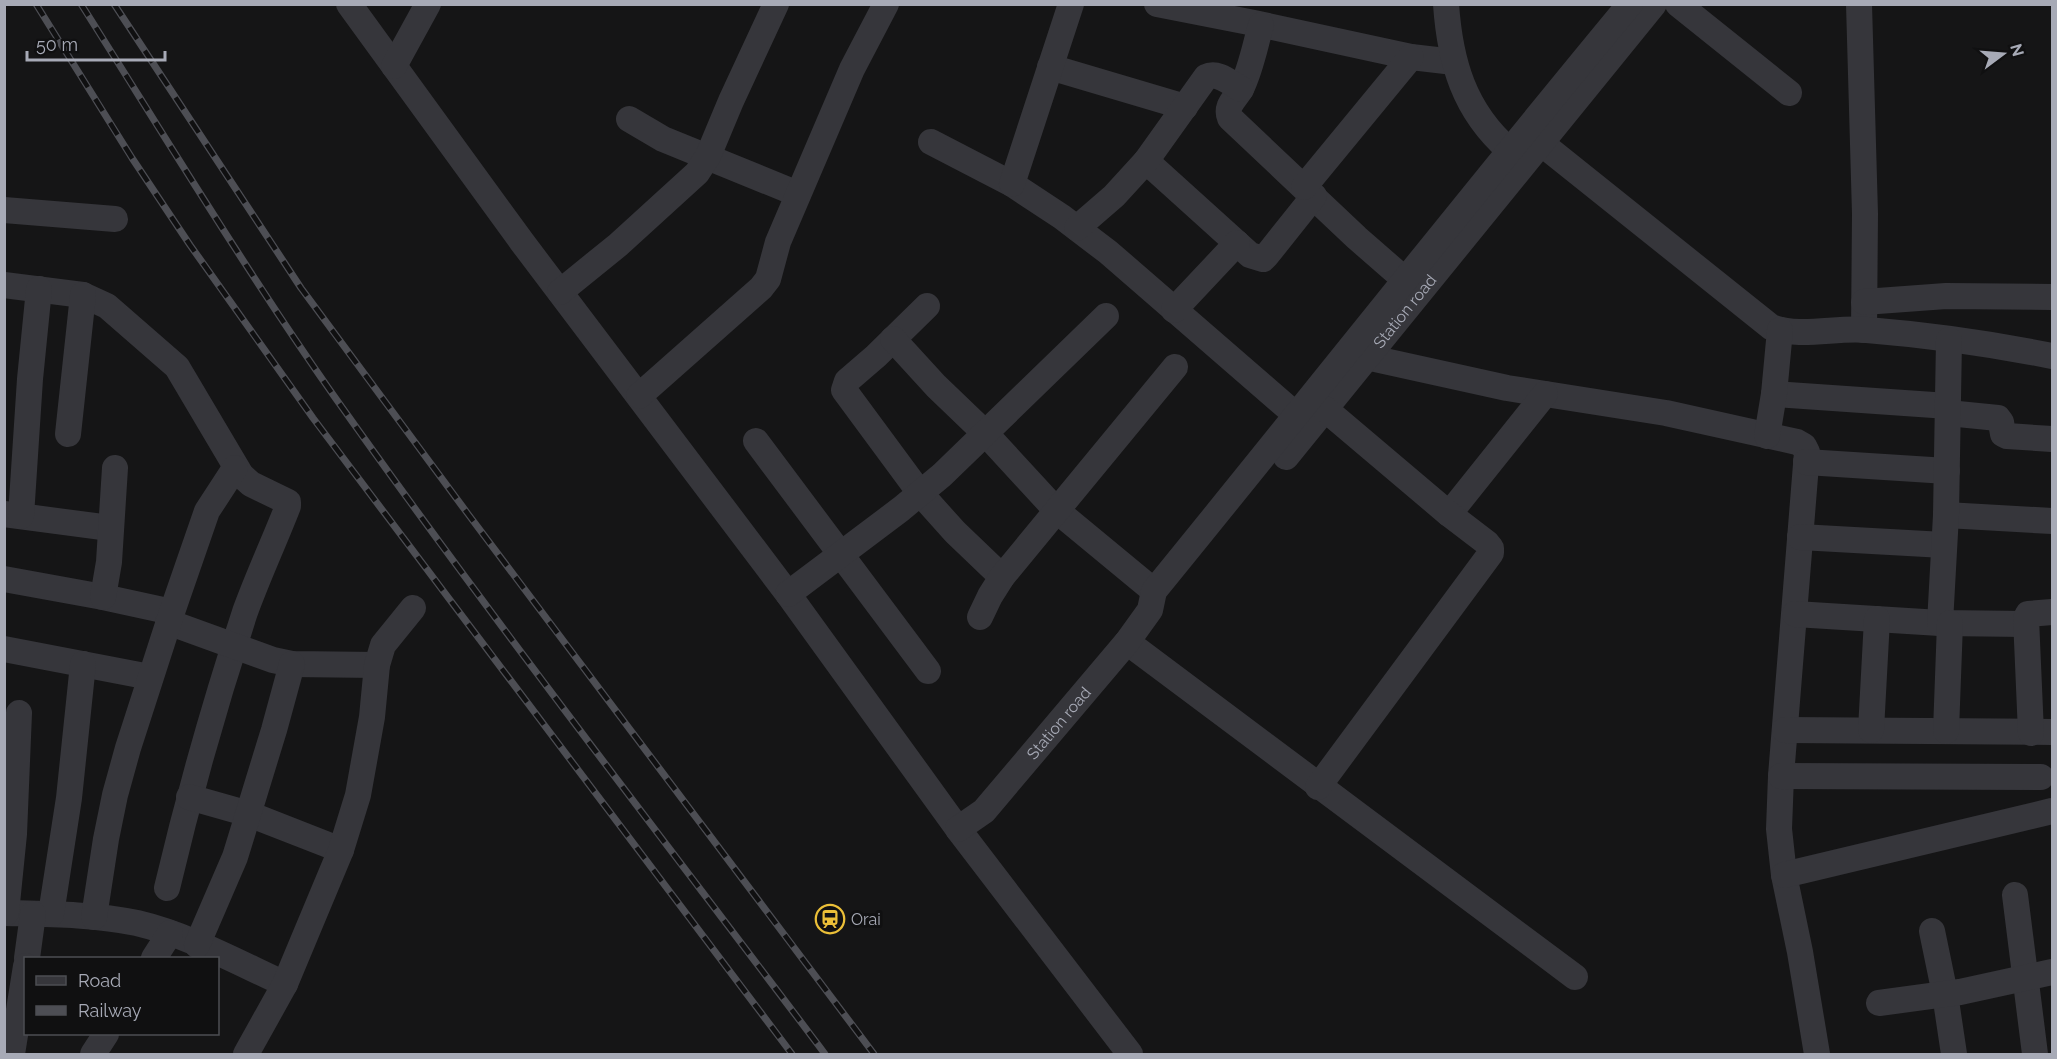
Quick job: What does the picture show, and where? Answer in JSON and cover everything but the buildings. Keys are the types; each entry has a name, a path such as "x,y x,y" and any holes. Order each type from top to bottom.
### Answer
{"street":[{"path":"349,4 560,292 788,594 958,829 1130,1054"},
{"path":"394,66 428,4"},
{"path":"560,292 618,245 697,173 708,156 776,4"},
{"path":"639,396 761,288 768,279 778,242 798,194 852,69 886,4"},
{"path":"1012,184 1071,4"},
{"path":"1157,4 1258,17 1411,57 1454,62"},
{"path":"1446,4 1454,62 1472,106 1491,135 1509,150"},
{"name":"Station road","path":"1152,601 1165,605 1325,409 1404,279 1630,4"},
{"name":"Station road","path":"958,829 984,811 1127,642 1152,601 1296,416 1358,355 1541,143 1654,4"},
{"path":"1678,4 1789,93"},
{"path":"1859,4 1864,203 1864,330"},
{"path":"1258,17 1248,74 1229,106 1230,118 1357,238 1404,279"},
{"path":"1146,161 1250,255 1263,259 1309,191 1411,57"},
{"path":"1050,67 1185,107"},
{"path":"1077,228 1114,196 1146,161 1200,83 1211,74 1217,75 1240,89"},
{"path":"629,119 663,139 798,194"},
{"path":"931,142 1012,184 1077,228 1108,252 1296,416"},
{"path":"1541,143 1764,322 1780,330 1864,330 2052,356"},
{"path":"4,210 115,219"},
{"path":"1174,310 1237,243"},
{"path":"4,285 83,295 107,306 177,367 235,468 251,484 285,500 288,506 261,569 234,646 189,797 167,888"},
{"path":"39,289 13,515 110,528"},
{"path":"68,434 83,295"},
{"path":"1864,302 1946,296 2052,297"},
{"path":"927,306 847,381 844,390 920,493 955,532 1002,577"},
{"path":"788,594 920,493 986,434 1106,316"},
{"path":"1767,436 1774,394 1780,330"},
{"path":"893,339 1056,510 1152,601"},
{"path":"1946,731 1944,545 1949,340"},
{"path":"1358,355 1507,388 1666,413 1804,446 1807,452 1781,776 1779,829 1784,875 1817,1054"},
{"path":"980,616 1002,577 1175,367"},
{"path":"1449,514 1545,394"},
{"path":"1774,394 1948,409 1998,418 2003,434 2007,436 2052,439"},
{"path":"1318,787 1491,553 1491,548 1487,543 1449,514 1325,409"},
{"path":"756,441 928,671"},
{"path":"1806,462 1947,471"},
{"path":"103,597 109,561 115,468"},
{"path":"94,917 115,795 150,677 207,511 235,468"},
{"path":"1946,515 2052,521"},
{"path":"1800,537 1944,545"},
{"path":"4,579 103,597 170,617 234,646 273,660 292,664 377,665"},
{"path":"246,1054 285,984 349,827 365,757 377,665 383,645 413,608"},
{"path":"1785,730 2042,732 2026,624 2028,614 2052,612"},
{"path":"1795,614 1945,623 2026,624"},
{"path":"1871,730 1877,619"},
{"path":"1127,642 1575,977"},
{"path":"4,649 150,677"},
{"path":"27,957 42,914 69,798 83,664"},
{"path":"197,945 232,866 292,664"},
{"path":"19,713 15,823 5,913 94,917 136,923 170,933 285,984"},
{"path":"1781,776 2041,777"},
{"path":"189,797 249,814 340,850"},
{"path":"1784,875 2052,811"},
{"path":"2014,895 2035,1054"},
{"path":"1932,931 1954,1054"},
{"path":"155,957 170,933"},
{"path":"1879,1003 1945,994 2052,972"},
{"path":"12,1054 24,979"},
{"path":"93,1054 105,1035"}],"railway":[{"path":"36,4 132,158 190,245 313,418 792,1054"},
{"path":"81,4 237,251 334,396 516,645 825,1054"},
{"path":"114,4 301,288 874,1054"}],"place":[{"name":"Orai","path":"830,919"}]}
